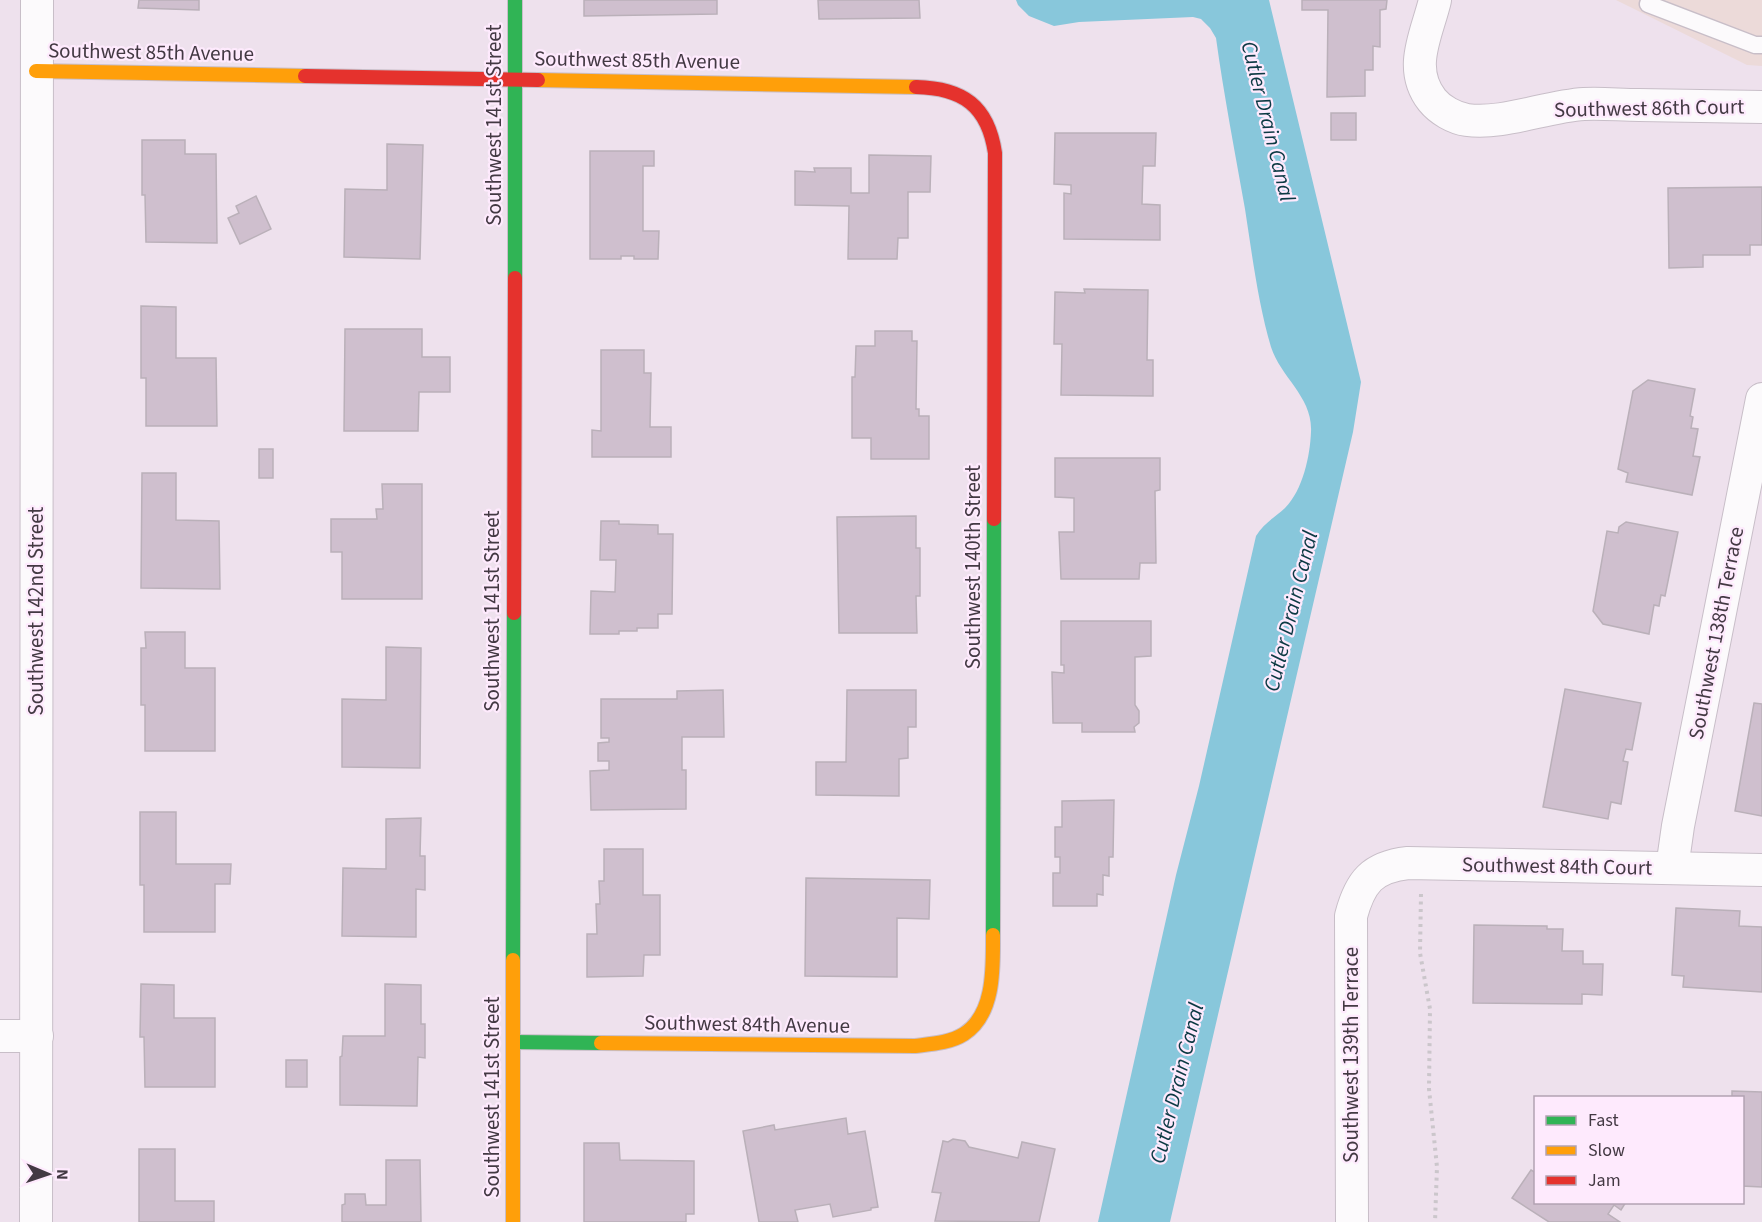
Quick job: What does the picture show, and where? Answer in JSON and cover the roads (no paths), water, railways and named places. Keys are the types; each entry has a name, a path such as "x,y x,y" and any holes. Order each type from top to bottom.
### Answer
{"street":[{"name":"Southwest 142nd Street","path":"36,1222 37,0"},
{"name":"Southwest 141st Street","path":"513,1222 515,0"},
{"name":"Southwest 86th Court","path":"1435,0 1421,50 1420,76 1433,101 1443,110 1467,120 1504,118 1585,104 1762,107"},
{"name":"Southwest 85th Avenue","path":"36,71 930,87 959,94 979,108"},
{"name":"Southwest 140th Street","path":"974,1026 982,1015 991,983 993,965 995,153 991,129 979,108"},
{"name":"Southwest 138th Terrace","path":"1672,868 1678,826 1762,399"},
{"name":"Southwest 84th Court","path":"1360,889 1380,870 1408,863 1762,870"},
{"name":"Southwest 139th Terrace","path":"1352,1222 1351,923 1360,889"},
{"name":"Southwest 84th Avenue","path":"513,1042 915,1046 948,1042 963,1036 974,1026"},
{"path":"0,1036 37,1036"}],"lane":[{"path":"1646,1 1755,45 1762,45"}],"water":[{"name":"Cutler Drain Canal","path":"1016,0 1269,0 1361,382 1353,432 1170,1222 1098,1222 1176,875 1199,786 1256,536 1285,508 1297,492 1307,462 1311,432 1310,420 1302,398 1276,358 1266,330 1216,38 1210,28 1201,19 1193,17 1079,22 1054,26 1029,16"}]}
